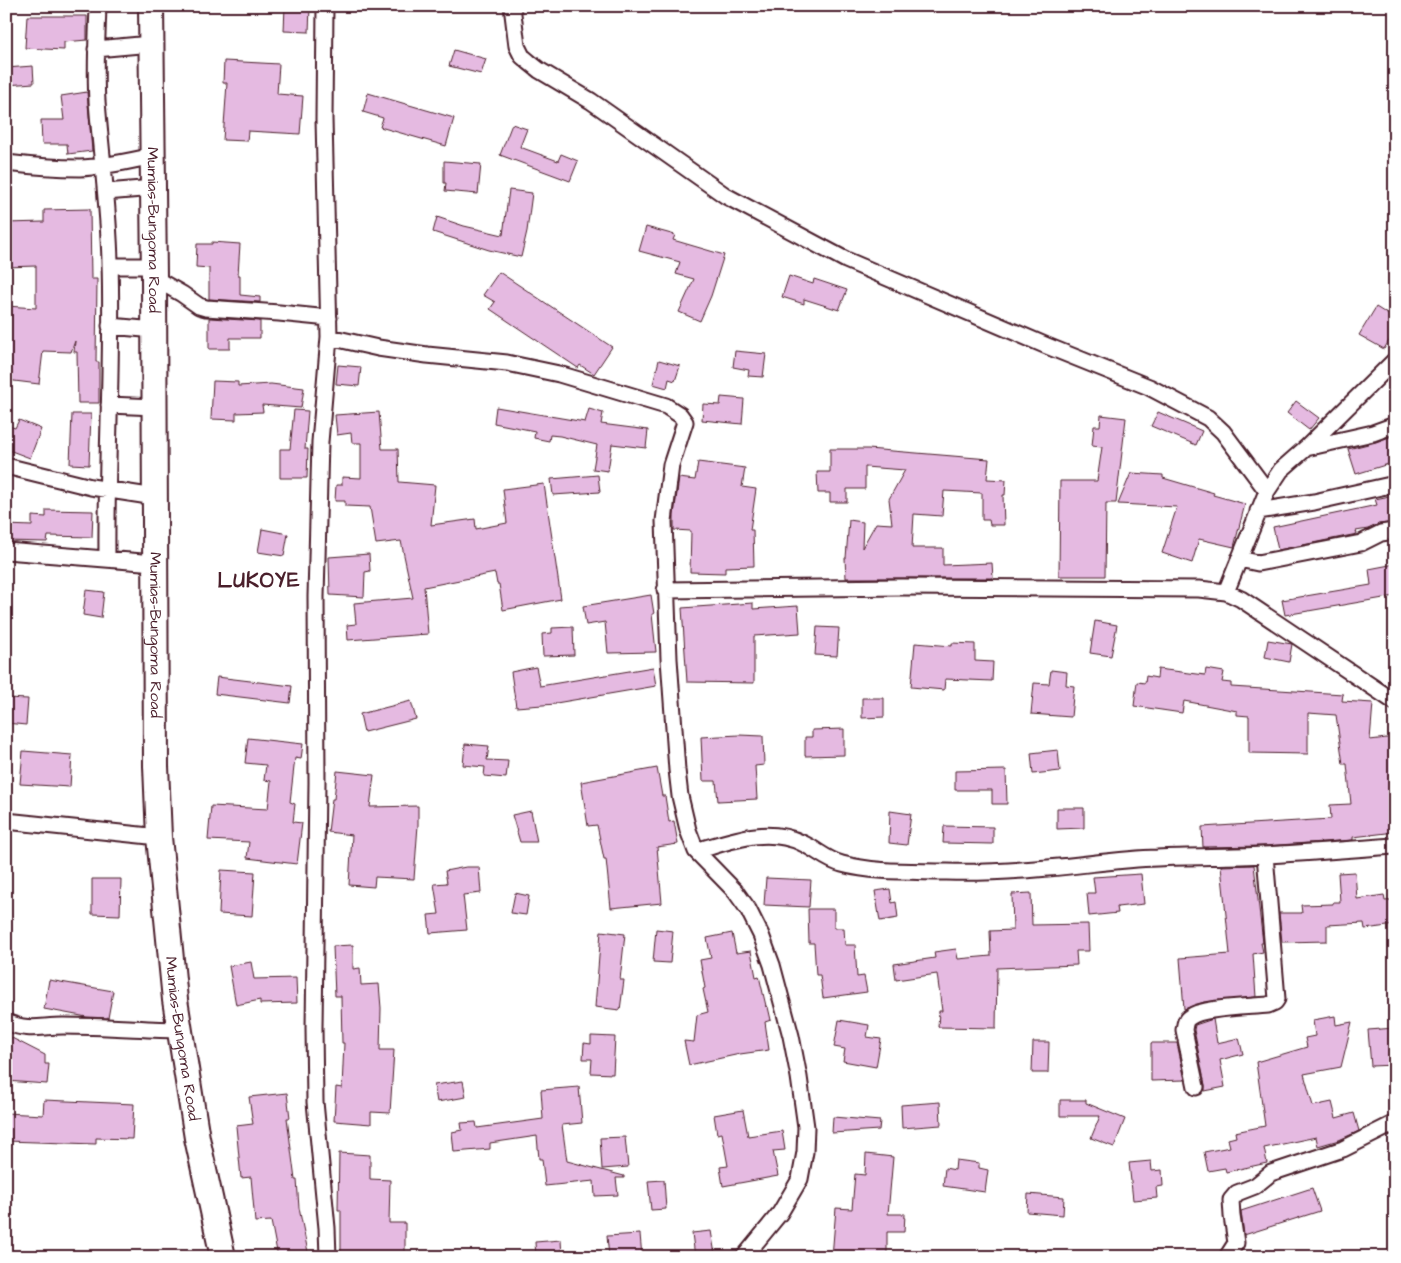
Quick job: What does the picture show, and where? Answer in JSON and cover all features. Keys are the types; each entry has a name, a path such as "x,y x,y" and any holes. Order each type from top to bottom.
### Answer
{"highway":[{"name":"Mumias-Bungoma Road","path":"151,6 155,330 156,766 159,837 180,1030 197,1138 223,1257"}],"street":[{"path":"98,6 96,49 97,101 104,165 110,266 106,490 108,558"},
{"path":"325,6 324,119 329,337 320,442 316,597 317,782 314,1028 315,1102 328,1257"},
{"path":"512,6 517,46 522,56 591,101 726,196 846,260 1149,387 1208,418 1223,432 1267,491"},
{"path":"96,49 152,44"},
{"path":"6,163 80,168 153,156"},
{"path":"106,192 154,188"},
{"path":"110,266 154,272 199,306 206,308 329,318"},
{"path":"110,326 155,330"},
{"path":"329,337 427,356 507,363 559,374 666,406 675,410 683,418 685,424 671,465 665,499 665,590 677,770 688,830 696,851 748,909 761,935 772,965 791,1036 804,1108 806,1140 800,1179 780,1212 744,1257"},
{"path":"1226,592 1267,491 1281,470 1306,448 1395,360"},
{"path":"109,405 155,407"},
{"path":"1306,448 1373,433 1395,425"},
{"path":"6,466 91,487 155,497"},
{"path":"1258,511 1314,502 1395,484"},
{"path":"1239,559 1258,563 1361,542 1381,533 1395,531"},
{"path":"6,551 155,563"},
{"path":"665,590 902,587 1198,589 1226,592 1269,617 1395,702"},
{"path":"6,821 159,837"},
{"path":"696,851 760,835 779,835 803,843 820,855 849,866 897,871 948,872 1022,870 1157,858 1265,855 1395,846"},
{"path":"1196,1087 1184,1030 1185,1022 1189,1017 1210,1011 1268,1005 1275,1002 1277,998 1265,855"},
{"path":"6,1022 18,1027 31,1029 63,1026 180,1030"},
{"path":"1227,1257 1236,1243 1231,1200 1236,1193 1254,1186 1270,1174 1343,1149 1395,1123"}],"building":[{"path":"285,6 310,6 309,32 284,31"},
{"path":"27,16 87,16 87,40 64,42 64,50 25,48"},
{"path":"454,50 486,59 481,74 449,66"},
{"path":"224,61 279,64 277,94 303,96 300,134 248,131 247,141 223,140 227,83 223,83"},
{"path":"33,66 34,83 6,85 6,68"},
{"path":"87,92 92,151 68,154 67,144 42,144 41,120 64,120 61,96"},
{"path":"368,93 454,118 446,146 380,127 383,118 363,112"},
{"path":"512,124 527,129 520,147 558,161 561,154 578,161 570,181 500,155"},
{"path":"444,161 481,164 478,194 445,191"},
{"path":"509,190 532,193 527,231 521,257 489,250 433,232 437,217 464,226 503,235"},
{"path":"90,209 91,279 97,279 96,362 99,362 99,403 78,403 77,352 74,352 75,341 71,352 43,351 39,384 6,380 6,306 36,308 36,266 6,267 6,223 44,222 44,210"},
{"path":"646,227 675,235 673,240 724,255 711,296 700,321 679,312 694,279 676,274 680,262 639,251"},
{"path":"212,242 240,244 238,275 240,275 240,295 260,297 260,302 209,299 209,268 196,267 197,244 212,244"},
{"path":"499,272 612,347 594,374 580,365 578,368 490,309 495,302 483,295"},
{"path":"789,276 813,284 814,279 847,290 839,310 804,299 804,304 782,297"},
{"path":"1376,307 1395,319 1395,331 1384,349 1359,335"},
{"path":"209,318 260,321 260,338 230,338 230,349 209,349"},
{"path":"735,351 766,354 763,377 748,376 749,370 733,367"},
{"path":"659,360 680,366 675,381 669,379 667,388 653,384"},
{"path":"338,365 361,367 359,386 336,384"},
{"path":"213,381 238,382 238,386 271,384 304,388 301,408 262,405 263,412 236,413 236,420 211,419"},
{"path":"721,397 744,399 742,424 702,420 703,404 720,405"},
{"path":"1296,401 1319,418 1309,430 1287,413"},
{"path":"496,407 585,422 589,409 603,413 601,424 648,430 646,448 612,444 608,471 593,469 597,445 560,436 550,435 549,441 534,438 535,431 494,423"},
{"path":"294,410 308,411 305,449 308,449 307,478 280,478 280,449 290,449"},
{"path":"379,412 382,449 398,449 399,482 435,485 431,525 475,519 476,529 507,523 503,489 544,484 561,599 503,610 499,584 497,584 495,573 424,587 428,634 348,640 347,625 356,624 354,603 413,598 401,541 376,544 370,507 345,506 345,501 335,501 336,485 342,485 342,477 361,478 361,443 352,443 351,433 337,435 335,415"},
{"path":"1158,412 1202,431 1196,445 1151,426"},
{"path":"72,414 91,414 89,465 70,464"},
{"path":"1101,415 1126,418 1116,503 1106,503 1105,576 1059,576 1060,481 1097,481 1102,447 1092,446 1094,426 1100,426"},
{"path":"19,420 41,429 30,458 6,449 6,425 15,428"},
{"path":"1395,435 1395,462 1356,474 1348,449"},
{"path":"830,449 868,449 989,459 987,479 1006,480 1005,495 1003,495 1004,525 990,525 989,520 982,520 982,493 944,491 942,516 914,514 912,548 943,548 943,565 992,563 993,578 846,578 845,558 849,520 863,522 862,548 876,523 892,524 889,499 905,470 865,467 865,489 847,489 847,502 830,502 830,493 818,493 817,472 830,472"},
{"path":"698,462 745,468 742,487 756,489 750,530 753,530 754,566 725,567 725,573 690,572 691,531 674,530 674,515 679,478 695,480"},
{"path":"1131,473 1163,475 1163,478 1245,504 1234,547 1199,539 1192,563 1162,553 1177,507 1118,504"},
{"path":"598,475 600,492 553,495 551,479"},
{"path":"1395,495 1395,522 1379,524 1368,529 1356,531 1357,534 1278,550 1273,527 1377,505 1375,499"},
{"path":"46,510 93,511 92,537 48,536 47,542 6,541 6,525 32,526 32,516 46,517"},
{"path":"262,529 288,534 284,556 258,552"},
{"path":"369,554 370,571 365,572 364,597 330,595 329,557"},
{"path":"1395,564 1395,596 1285,615 1282,600 1371,585 1369,569"},
{"path":"86,590 104,592 101,618 83,615"},
{"path":"651,595 656,652 608,653 605,622 586,625 583,606"},
{"path":"753,603 753,609 798,606 800,633 754,636 754,683 687,682 682,608"},
{"path":"1095,621 1117,625 1111,656 1090,653"},
{"path":"573,627 574,655 543,656 542,634 552,633 552,628"},
{"path":"817,627 839,628 837,656 815,655"},
{"path":"1268,640 1292,644 1289,662 1265,657"},
{"path":"915,643 952,646 952,643 975,644 975,661 993,662 992,681 945,679 944,690 911,687"},
{"path":"536,667 540,686 653,667 656,686 556,704 516,707 511,672"},
{"path":"1158,669 1205,675 1206,669 1224,672 1222,682 1231,683 1231,687 1343,694 1342,701 1373,703 1370,740 1395,737 1395,832 1353,837 1353,840 1263,846 1203,847 1202,827 1331,819 1330,805 1351,804 1347,764 1343,764 1336,715 1308,713 1308,754 1249,753 1249,716 1237,715 1237,711 1184,701 1182,713 1134,706 1137,682 1145,683 1146,676 1157,678"},
{"path":"1051,670 1067,672 1066,685 1074,686 1071,717 1031,714 1034,683 1049,684"},
{"path":"217,677 292,686 290,703 215,694"},
{"path":"6,698 28,699 26,725 6,723"},
{"path":"862,698 884,698 884,717 862,718"},
{"path":"411,701 416,719 364,732 360,714"},
{"path":"844,729 844,755 805,756 805,737 812,737 812,730"},
{"path":"763,736 764,765 755,766 757,799 718,801 716,781 703,781 701,737"},
{"path":"248,738 303,744 301,759 295,758 290,802 295,804 293,822 302,823 297,864 247,858 249,842 208,840 211,806 268,809 271,781 264,780 266,765 245,763"},
{"path":"465,744 489,746 487,760 508,761 506,778 484,776 485,767 463,765"},
{"path":"1058,750 1060,771 1033,774 1031,753"},
{"path":"23,751 72,755 70,787 20,784"},
{"path":"657,768 662,796 665,796 669,822 674,821 678,844 657,847 662,903 611,908 606,859 604,859 597,825 588,826 581,782"},
{"path":"1006,770 1007,804 992,804 992,790 955,790 955,771"},
{"path":"337,771 374,775 370,807 418,806 414,879 375,877 374,887 349,885 352,835 328,832"},
{"path":"1057,808 1084,808 1084,828 1057,829"},
{"path":"531,811 537,842 520,842 512,815"},
{"path":"890,811 911,814 907,845 889,843"},
{"path":"944,826 993,827 993,844 943,843"},
{"path":"1254,865 1263,943 1261,943 1263,952 1253,954 1256,997 1204,1002 1184,1009 1180,958 1230,954 1221,866"},
{"path":"466,867 479,867 481,893 463,895 467,930 430,933 428,915 439,914 434,884 447,883 445,871"},
{"path":"221,870 255,872 252,916 219,914"},
{"path":"1355,872 1357,899 1384,895 1385,901 1395,900 1395,925 1365,929 1364,923 1327,925 1327,941 1282,942 1279,913 1302,913 1301,905 1340,902 1338,873"},
{"path":"1141,874 1144,904 1117,907 1118,913 1089,916 1087,893 1095,893 1093,877"},
{"path":"766,878 811,880 809,907 764,905"},
{"path":"92,879 121,879 120,915 92,914"},
{"path":"890,889 892,903 896,902 898,918 880,921 875,891"},
{"path":"515,893 529,896 526,915 511,913"},
{"path":"1031,893 1032,925 1088,924 1089,951 1076,951 1077,965 997,968 996,1028 938,1027 939,1011 942,1011 937,974 896,980 894,964 935,958 934,952 956,949 958,959 991,956 990,931 1013,930 1012,894"},
{"path":"808,909 834,909 834,928 844,928 845,945 855,945 857,977 864,976 867,992 823,998 820,975 816,975 814,943 809,943"},
{"path":"656,929 673,931 670,963 653,962"},
{"path":"601,931 625,934 620,980 624,980 620,1010 595,1007"},
{"path":"732,933 736,953 751,951 756,977 759,976 765,1006 768,1007 771,1020 765,1022 769,1050 689,1065 684,1041 694,1042 697,1015 708,1012 700,960 711,958 707,938"},
{"path":"353,945 353,969 360,968 361,985 379,984 381,1008 380,1050 394,1050 390,1113 371,1112 371,1124 334,1121 336,1087 342,1088 344,1043 342,1043 341,996 335,996 333,946"},
{"path":"251,962 254,979 296,978 297,1003 260,1004 260,1000 236,1005 229,966"},
{"path":"49,980 113,991 108,1018 87,1017 44,1009"},
{"path":"1335,1016 1336,1025 1352,1022 1341,1067 1304,1074 1313,1106 1332,1102 1336,1118 1354,1113 1359,1131 1339,1140 1318,1146 1316,1137 1264,1148 1267,1163 1226,1172 1225,1168 1208,1171 1204,1152 1230,1147 1228,1139 1236,1137 1235,1132 1265,1126 1256,1062 1307,1047 1305,1038 1315,1036 1313,1020"},
{"path":"1213,1019 1217,1043 1239,1038 1243,1054 1220,1060 1225,1087 1205,1091 1194,1030 1195,1025"},
{"path":"839,1020 869,1025 867,1037 881,1039 876,1067 843,1061 845,1049 834,1047"},
{"path":"1395,1028 1395,1065 1371,1066 1368,1030"},
{"path":"6,1035 45,1055 45,1064 49,1064 47,1084 6,1081"},
{"path":"591,1036 615,1037 613,1074 591,1073 592,1059 583,1059 584,1043 591,1044"},
{"path":"1033,1042 1049,1042 1048,1073 1032,1073"},
{"path":"1151,1043 1177,1043 1185,1080 1151,1081"},
{"path":"463,1081 466,1097 437,1102 434,1085"},
{"path":"579,1087 582,1123 562,1125 567,1161 624,1176 624,1178 616,1178 618,1195 595,1196 594,1181 545,1186 542,1159 539,1159 537,1136 490,1143 490,1149 454,1152 452,1132 462,1130 461,1123 476,1122 477,1128 543,1119 541,1090"},
{"path":"287,1093 290,1118 287,1118 295,1180 297,1180 299,1208 309,1257 278,1257 271,1221 255,1222 251,1177 241,1178 236,1126 253,1124 249,1097"},
{"path":"44,1100 134,1104 132,1139 96,1138 96,1144 6,1141 6,1113 43,1115"},
{"path":"1060,1100 1086,1100 1086,1103 1125,1119 1114,1147 1091,1138 1100,1116 1060,1116"},
{"path":"940,1102 941,1125 902,1128 901,1105"},
{"path":"743,1110 748,1136 782,1131 785,1150 773,1151 778,1176 723,1186 720,1167 728,1166 722,1133 717,1134 714,1115"},
{"path":"833,1117 880,1121 879,1130 832,1133"},
{"path":"625,1137 628,1167 602,1169 600,1138"},
{"path":"339,1153 370,1155 370,1179 390,1180 389,1223 405,1223 405,1257 341,1257 341,1210 338,1210"},
{"path":"866,1154 893,1157 888,1214 905,1214 904,1232 887,1232 887,1257 832,1257 836,1208 852,1209 855,1174 865,1175"},
{"path":"956,1160 979,1163 979,1168 988,1170 985,1192 943,1186 945,1168 955,1170"},
{"path":"1151,1161 1152,1171 1162,1170 1163,1186 1156,1187 1157,1198 1133,1200 1129,1163"},
{"path":"664,1180 666,1209 651,1210 648,1181"},
{"path":"1312,1188 1320,1211 1244,1235 1241,1211"},
{"path":"1028,1194 1064,1197 1063,1215 1027,1212"},
{"path":"711,1231 715,1254 695,1257 692,1233"},
{"path":"640,1234 642,1257 609,1257 607,1236"},
{"path":"561,1240 562,1257 536,1257 535,1242"}],"district":[{"name":"LUKOYE","path":"259,580"}]}
